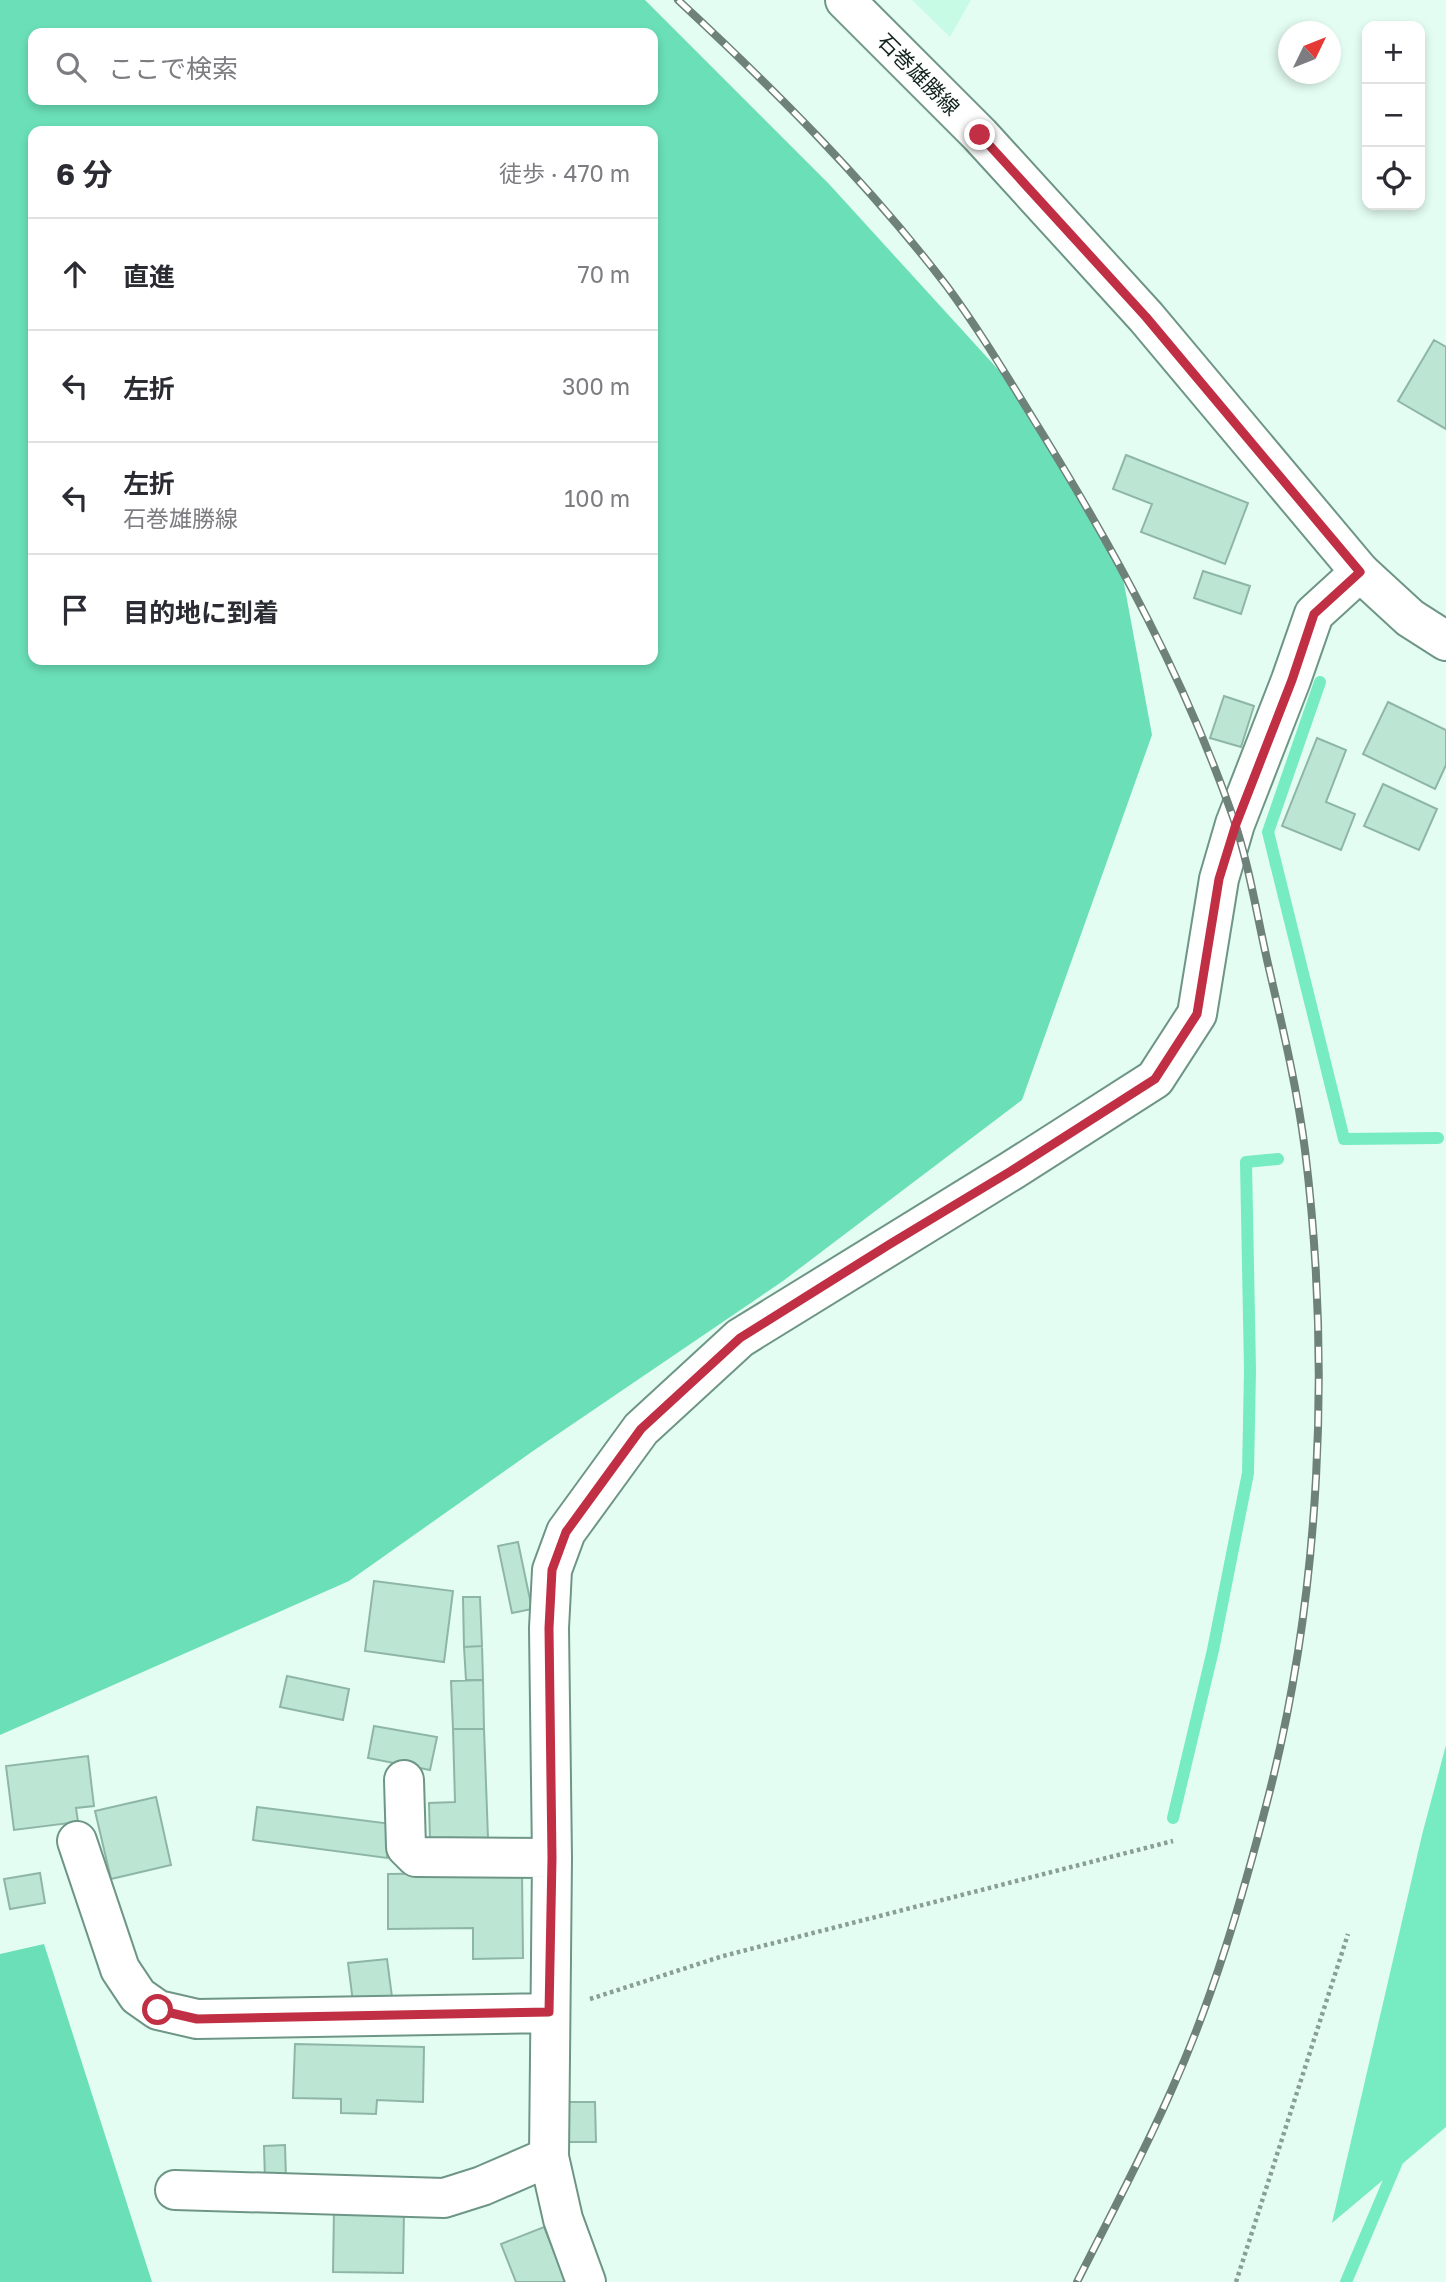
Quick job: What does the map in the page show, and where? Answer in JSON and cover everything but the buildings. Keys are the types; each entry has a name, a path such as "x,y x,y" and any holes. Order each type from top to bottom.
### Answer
{"street":[{"name":"石巻雄勝線","path":"845,0 980,135 1136,307 1360,572 1410,618 1446,641"},
{"path":"586,2282 563,2218 549,2157 552,1858 549,1628 552,1570 566,1532 641,1429 740,1338 1155,1079 1197,1014 1219,879 1236,824 1292,680 1314,614 1360,572"},
{"path":"404,1780 406,1847 416,1857 552,1858"},
{"path":"77,1842 120,1969 138,1996 158,2010 197,2019 549,2012"},
{"path":"175,2190 444,2198 482,2186 549,2157"}],"path":[{"path":"549,2012 723,1956 1173,1841"},
{"path":"1236,2282 1348,1934"}],"shaded area":[{"path":"0,0 645,0 829,184 1026,400 1123,578 1152,735 1022,1100 783,1281 533,1451 349,1581 0,1735"},
{"path":"912,0 971,0 950,37"},
{"path":"1446,1745 1446,2127 1332,2223 1422,1835"},
{"path":"44,1944 152,2282 0,2282 0,1954"}],"waterway":[{"path":"1320,682 1268,832 1344,1139 1438,1138"},
{"path":"1173,1818 1213,1650 1248,1473 1250,1370 1246,1162 1278,1159"},
{"path":"1346,2282 1399,2157"}],"railway":[{"path":"678,0 818,137 884,209 946,285 984,339 1097,526 1171,667 1233,817 1248,872 1298,1103 1313,1230 1319,1395 1310,1561 1285,1723 1247,1875 1226,1948 1201,2019 1161,2114 1077,2282"}],"route":[{"path":"158,2010 197,2019 549,2012 552,1858 549,1628 552,1570 566,1532 641,1429 740,1338 1155,1079 1197,1014 1219,879 1236,824 1292,680 1314,614 1360,572 1146,317 980,135"}]}
